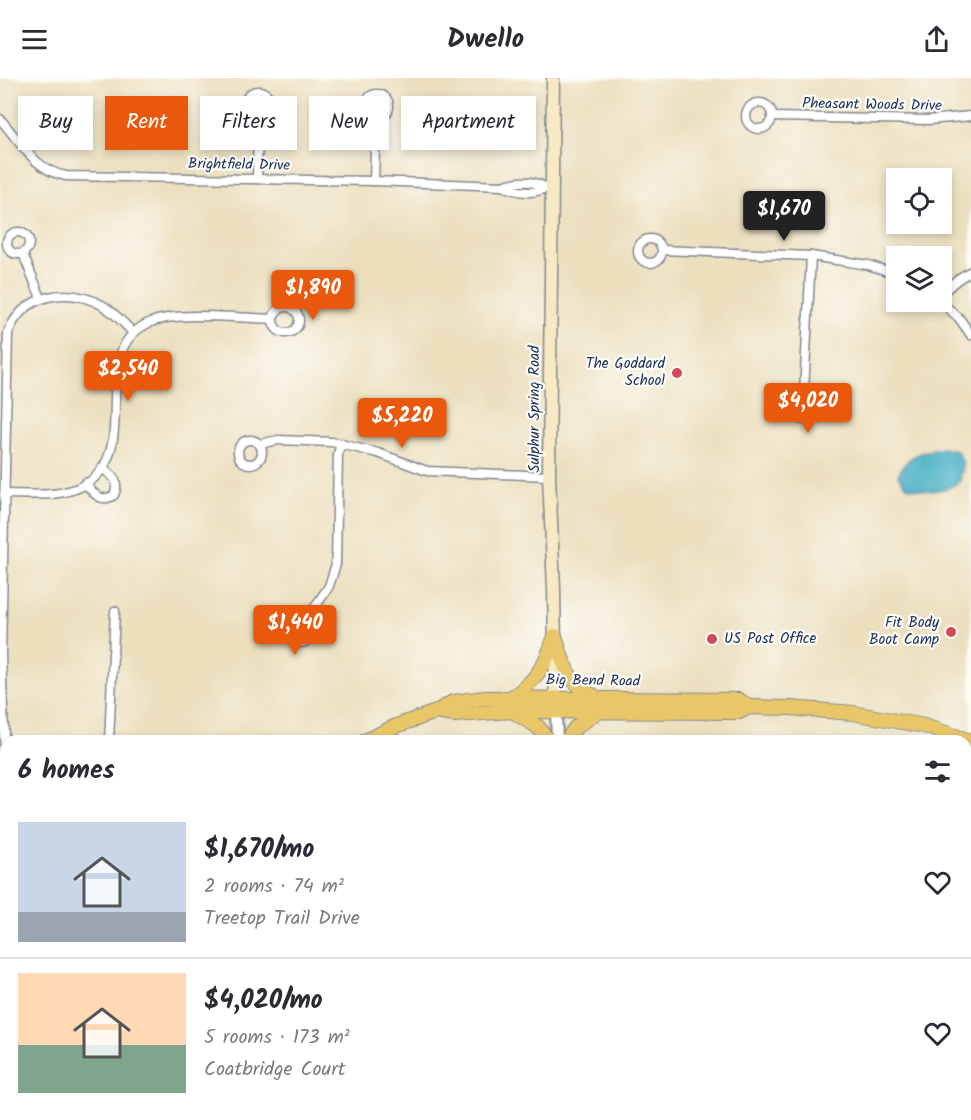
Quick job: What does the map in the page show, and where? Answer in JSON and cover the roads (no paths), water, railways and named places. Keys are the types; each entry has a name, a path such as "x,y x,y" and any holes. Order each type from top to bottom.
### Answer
{"main road":[{"name":"Sulphur Spring Road","path":"553,78 548,187 549,476 556,704"},
{"path":"544,735 512,704 534,680 548,658 555,636"},
{"path":"555,636 566,670 574,683 598,705 570,735"},
{"name":"Big Bend Road","path":"377,735 436,712 453,702 484,698 512,704 598,705 740,712 749,707 853,713 924,726 952,735"}],"street":[{"name":"Pheasant Woods Drive","path":"772,117 929,120 971,116"},
{"name":"Brightfield Drive","path":"0,119 31,156 54,174 66,176 374,181 502,186 512,190 537,191 548,187"},
{"path":"257,150 257,179"},
{"path":"374,181 375,150"},
{"path":"662,250 811,256 868,265 886,271"},
{"path":"23,254 41,298"},
{"path":"804,392 811,256"},
{"path":"952,284 971,271"},
{"path":"3,735 1,691 4,494 2,428 8,333 17,315 34,301 63,294 92,301 114,314 133,333"},
{"path":"952,311 960,318 971,335"},
{"path":"4,494 57,494 74,490 86,483 102,468 111,453 114,442 117,366 125,344 133,333 153,321 173,317 273,319"},
{"path":"260,444 278,440 341,443 378,453 427,471 549,476"},
{"path":"306,621 329,586 336,564 338,454 341,443"},
{"path":"86,483 92,492 102,499 109,499 114,495 117,482 114,476 102,468"},
{"path":"109,735 115,611"},
{"name":"Sulphur Spring Road","path":"556,704 557,735"}],"water":[{"path":"942,448 957,451 963,464 960,481 941,490 908,487 898,475 906,462 921,453"}],"place":[{"name":"The Goddard School","path":"677,373"},
{"name":"Fit Body Boot Camp","path":"951,632"},
{"name":"US Post Office","path":"712,639"}]}
